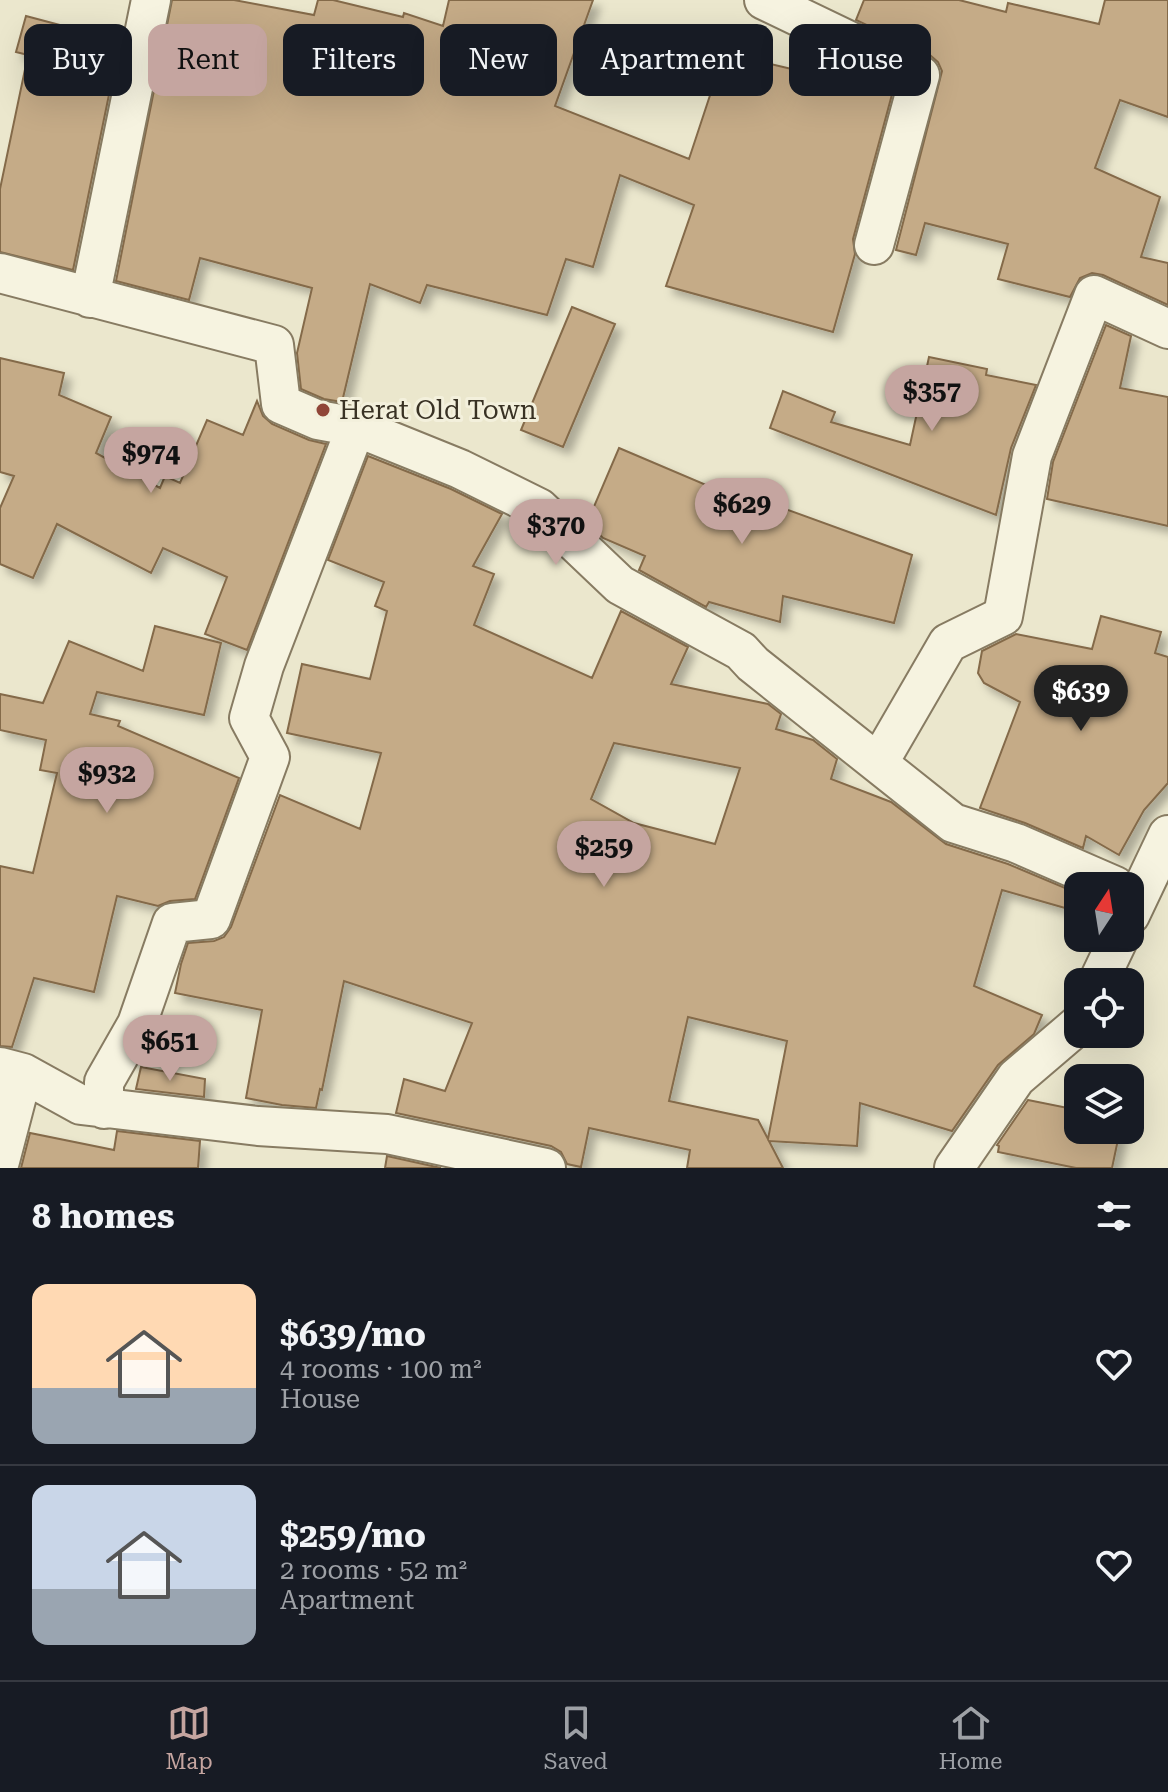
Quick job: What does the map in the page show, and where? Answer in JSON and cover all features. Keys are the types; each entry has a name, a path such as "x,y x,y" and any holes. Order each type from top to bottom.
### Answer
{"street":[{"path":"90,298 151,0"},
{"path":"764,0 920,75 874,245"},
{"path":"0,273 274,345 281,404 318,420 356,427 460,469 539,508 620,585 741,651 753,664 953,823 1016,843 1075,872"},
{"path":"879,762 948,643 1003,616 1032,456 1094,295 1168,329"},
{"path":"104,1109 104,1082 137,1024 172,923 211,919 270,757 249,718 264,666 356,427"},
{"path":"1144,873 1168,835"},
{"path":"954,1168 1016,1078 1064,1037"},
{"path":"0,1161 11,1070 81,1105 258,1126 387,1134 546,1168"}],"building":[{"path":"172,0 234,0 314,15 318,0 333,0 403,17 404,13 440,25 440,96 557,96 557,24 443,24 449,0 593,0 584,24 573,24 573,56 555,106 689,159 710,96 773,96 773,65 789,68 789,96 892,96 853,239 855,254 833,332 666,286 694,205 620,175 593,267 566,259 547,315 427,285 420,303 370,284 342,402 324,399 301,389 297,353 312,288 200,258 189,300 116,281 153,96 267,96 267,24 167,24"},
{"path":"864,0 959,0 1006,12 1008,3 1099,24 1105,0 1168,0 1168,117 1120,100 1095,168 1160,197 1141,257 1168,263 1168,305 1103,275 1092,273 1080,278 1070,297 998,279 1008,244 925,223 916,255 896,250 942,71 931,56 931,24 864,24 856,20"},
{"path":"26,16 56,24 24,24 24,54 16,52"},
{"path":"24,74 24,96 109,96 73,270 0,252 0,189"},
{"path":"572,307 615,324 563,447 521,430"},
{"path":"1106,325 1131,336 1120,388 1168,397 1168,526 1047,499 1053,462"},
{"path":"929,357 987,369 986,375 1036,385 1011,448 996,515 770,428 783,391 835,412 831,422 910,445"},
{"path":"0,358 64,373 59,395 111,417 96,453 160,488 165,476 180,483 207,420 243,435 257,401 263,416 272,424 326,444 247,650 205,634 227,577 163,548 151,573 57,524 33,578 0,564 0,508 14,476 0,472"},
{"path":"619,448 720,491 722,486 912,555 894,623 783,596 780,622 709,602 706,607 639,570 645,556 603,538 587,523"},
{"path":"368,456 451,489 502,514 473,566 494,574 474,625 592,678 621,611 688,647 671,684 768,704 781,714 776,729 813,740 837,759 831,779 891,802 946,844 1008,864 1064,887 1064,908 1002,890 974,986 1042,1015 1034,1034 998,1065 952,1131 860,1103 857,1146 769,1141 783,1168 687,1168 690,1150 589,1128 581,1167 567,1164 561,1152 551,1146 396,1113 404,1079 445,1091 472,1023 344,981 316,1108 246,1098 262,1010 175,993 181,964 188,943 214,941 224,937 231,927 280,795 360,829 381,753 287,733 302,664 370,679 387,611 375,606 384,582 328,560","holes":["614,743 740,768 715,844 634,823 591,799","688,1017 787,1041 768,1139 758,1120 669,1101"]},
{"path":"1101,616 1161,632 1155,653 1168,657 1168,783 1144,810 1119,855 1086,836 1083,848 980,808 1020,702 984,683 978,673 982,651 1016,634 1092,649"},
{"path":"155,626 221,643 204,715 97,692 90,714 120,721 118,726 239,778 195,899 170,901 158,906 117,896 94,992 34,978 12,1047 0,1046 0,866 33,873 57,773 40,770 46,740 0,730 0,694 43,703 69,641 143,671"},
{"path":"141,1067 205,1079 204,1097 136,1089"},
{"path":"1028,1100 1064,1107 1064,1144 1117,1144 1112,1168 1076,1168 998,1152 997,1145"},
{"path":"117,1131 200,1141 198,1168 21,1168 30,1133 114,1150"},
{"path":"387,1156 441,1168 385,1168"}],"place":[{"name":"Herat Old Town","path":"323,410"}]}
